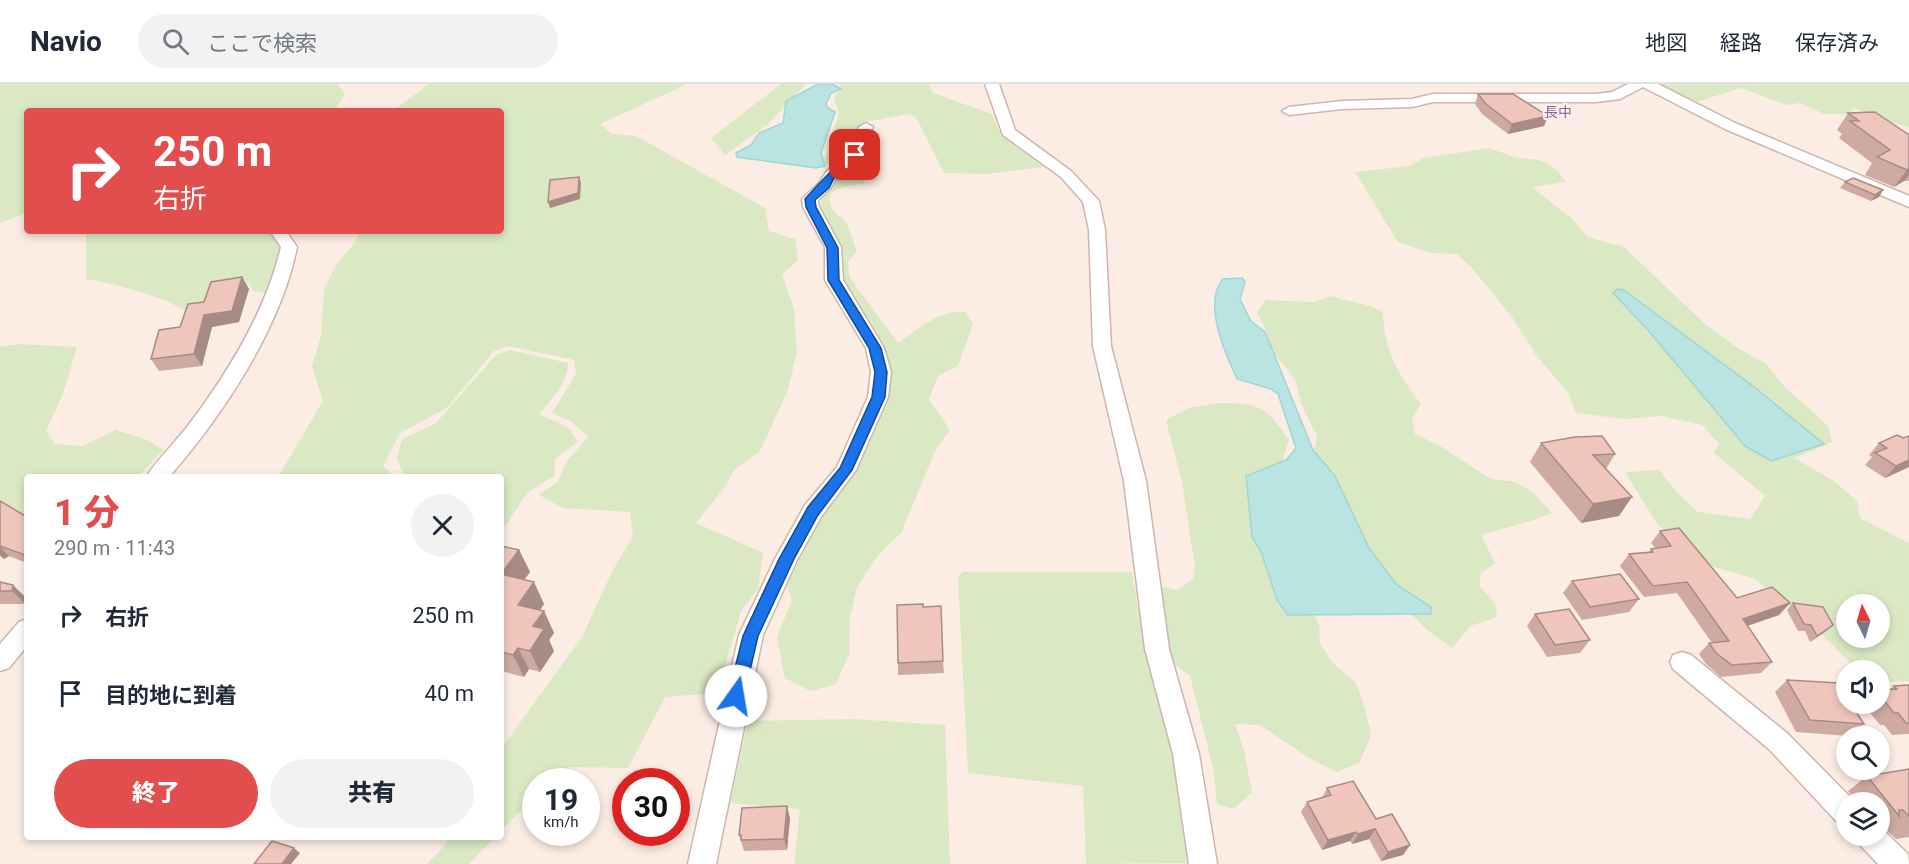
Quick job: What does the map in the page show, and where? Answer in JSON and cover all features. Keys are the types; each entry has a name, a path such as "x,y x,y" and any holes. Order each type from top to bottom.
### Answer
{"street":[{"path":"992,84 1008,132 1066,174 1091,201 1097,230 1102,346 1135,481 1157,649 1186,754 1203,864"},
{"path":"1289,111 1342,105 1412,103 1433,98 1596,98 1615,96 1638,84"},
{"path":"1648,84 1730,126 1909,202"},
{"path":"702,864 751,636 786,559 813,511 846,470 878,397 881,372 875,348 834,280 832,248 811,207 810,199 825,186 831,175 855,155 866,127"},
{"path":"160,474 184,448 215,406 269,307 283,277 289,247 280,234"},
{"path":"0,661 24,633"},
{"path":"1682,662 1779,742 1836,802"},
{"path":"1880,846 1898,864"}],"green space":[{"path":"0,84 337,84 345,94 336,108 24,108 24,214 0,223"},
{"path":"429,84 687,84 600,124 612,134 636,136 765,208 769,231 795,239 798,260 782,274 794,309 797,351 788,390 760,451 734,470 724,488 696,523 763,553 758,589 741,611 717,693 665,697 628,768 522,768 522,809 504,828 504,745 582,637 612,572 633,536 630,512 563,508 539,495 558,482 566,462 588,437 571,421 552,413 576,374 574,360 508,346 494,351 447,408 400,433 383,466 392,474 280,474 323,401 312,366 321,336 324,289 336,265 354,244 359,234 504,234 504,108 397,108"},
{"path":"781,84 806,84 767,125 725,155 711,138"},
{"path":"841,84 929,84 933,93 992,114 1001,135 1044,167 986,174 944,173 916,117 907,114 866,122 853,156 865,174 863,184 843,187 832,193 830,197 834,211 847,224 857,251 848,262 850,278 898,343 930,321 947,314 966,312 973,324 958,366 938,376 929,399 950,430 936,449 901,533 879,554 857,587 850,617 849,654 836,684 810,691 785,678 777,637 792,600 786,583 881,383 891,369 871,323 839,278 836,261 842,249 827,226 821,210 824,192 835,167 824,163 839,113 834,99"},
{"path":"1658,84 1909,84 1909,128 1854,108 1850,114 1824,114 1800,103 1787,105 1741,88 1693,103"},
{"path":"1489,148 1513,156 1542,161 1552,166 1566,182 1532,187 1572,219 1588,237 1624,247 1706,325 1741,350 1766,364 1785,387 1828,426 1832,442 1794,458 1834,481 1857,501 1860,518 1909,543 1909,681 1890,682 1890,660 1847,660 1815,627 1753,578 1692,561 1656,522 1625,472 1659,470 1678,494 1698,512 1750,519 1765,496 1714,453 1719,444 1702,425 1662,416 1625,419 1576,413 1569,394 1536,355 1512,317 1472,268 1457,254 1431,253 1398,242 1355,172 1410,166 1423,158"},
{"path":"86,234 274,234 282,248 271,294 253,291 250,284 232,287 192,314 167,301 140,292 86,279"},
{"path":"1331,296 1372,307 1383,313 1389,350 1399,372 1421,404 1412,419 1415,434 1440,446 1489,478 1514,482 1532,491 1552,513 1481,535 1495,563 1481,573 1479,586 1495,603 1497,617 1470,626 1452,648 1427,630 1401,603 1311,468 1317,436 1301,404 1296,382 1287,368 1268,348 1266,330 1257,313 1266,300 1314,302"},
{"path":"19,344 77,347 63,394 46,431 55,444 82,446 116,430 150,441 163,450 141,474 24,474 24,525 0,522 0,347"},
{"path":"510,350 568,363 562,384 539,414 569,428 578,442 555,459 554,476 527,493 504,528 504,474 404,474 397,459 402,439 435,424 496,355"},
{"path":"1221,403 1246,404 1261,409 1274,420 1289,440 1278,474 1300,592 1319,624 1320,644 1334,664 1356,683 1371,735 1360,762 1337,772 1314,761 1260,725 1235,724 1244,751 1252,792 1234,809 1217,804 1214,772 1190,676 1168,659 1154,585 1177,590 1193,579 1195,567 1182,482 1166,420 1189,408"},
{"path":"963,572 1132,572 1145,651 1177,754 1187,863 1086,864 1083,786 968,773 958,577"},
{"path":"854,719 945,725 950,864 794,864 800,809 730,803 748,721"},
{"path":"447,840 492,840 469,864 427,864"}],"water":[{"path":"818,84 832,84 841,89 831,93 826,104 835,112 821,153 825,166 816,168 737,157 736,153 751,145 759,133 783,123 786,101"},
{"path":"1242,278 1245,282 1240,299 1251,321 1265,332 1313,450 1335,476 1369,548 1397,585 1431,607 1431,614 1288,615 1277,600 1261,552 1252,537 1246,476 1286,460 1296,448 1278,394 1271,389 1237,379 1222,343 1215,315 1217,289 1223,279"},
{"path":"1617,289 1624,290 1753,386 1824,444 1771,461 1745,446 1648,330 1613,293"}],"building":[{"path":"1478,94 1513,94 1548,116 1512,124 1486,104"},
{"path":"1875,112 1909,135 1909,168 1907,170 1877,157 1890,150 1850,121 1859,121 1848,113"},
{"path":"579,177 578,193 548,202 550,180"},
{"path":"1853,178 1883,190 1875,195 1845,182"},
{"path":"242,277 232,311 204,315 194,354 151,359 159,330 180,327 188,304 204,302 211,282"},
{"path":"1897,435 1903,438 1909,436 1909,460 1896,466 1875,453 1887,448 1879,443"},
{"path":"1602,436 1615,454 1593,455 1632,497 1593,504 1541,443 1575,437"},
{"path":"0,501 24,515 24,555 0,546"},
{"path":"1679,528 1737,598 1772,587 1790,603 1743,619 1772,662 1732,665 1716,653 1709,643 1729,641 1687,582 1653,586 1629,554 1653,552 1651,549 1671,546 1660,531"},
{"path":"504,547 519,550 504,570"},
{"path":"1620,574 1639,599 1590,607 1572,581"},
{"path":"504,575 534,582 518,605 544,611 533,626 544,629 530,651 518,648 513,655 504,653"},
{"path":"0,582 13,585 12,591 0,591"},
{"path":"1793,603 1823,607 1833,625 1817,636 1811,625 1804,624"},
{"path":"923,604 923,607 941,606 943,661 898,663 897,605"},
{"path":"1569,609 1590,640 1555,645 1535,614"},
{"path":"1787,680 1836,683 1836,714 1858,714 1864,724 1810,720"},
{"path":"1909,685 1909,723 1906,723 1890,708 1890,689 1897,689 1894,686"},
{"path":"1909,769 1909,816 1903,810 1899,810 1899,816 1890,805 1890,792 1880,792 1870,780 1890,780 1890,772"},
{"path":"1353,781 1376,819 1392,814 1410,845 1388,852 1375,829 1328,840 1307,802 1331,795 1327,788"},
{"path":"787,806 784,839 741,840 741,835 739,835 742,808"},
{"path":"272,841 294,848 282,864 254,864"}],"district":[{"name":"長中","path":"1558,112"}],"route":[{"path":"736,696 751,636 786,559 813,511 846,470 878,397 881,372 875,348 834,280 832,248 811,207 810,199 825,186 831,175 855,155"}]}
